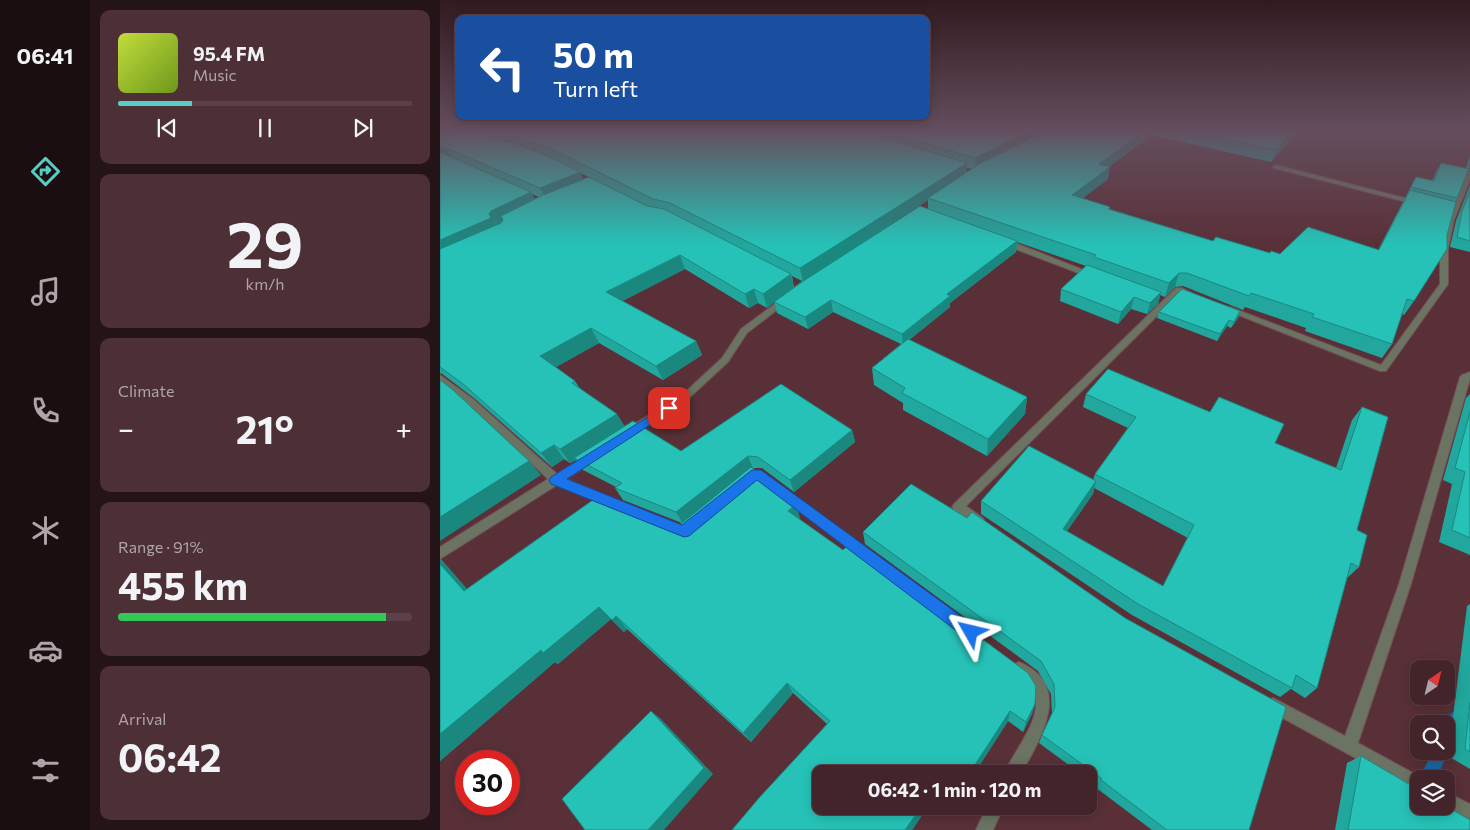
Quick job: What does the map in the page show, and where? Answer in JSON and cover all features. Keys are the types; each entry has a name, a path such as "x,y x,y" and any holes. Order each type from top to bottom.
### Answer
{"street":[{"path":"1279,168 1426,205"},
{"path":"990,529 958,507 1162,301 1179,290 1383,369 1444,284 1444,249 1454,212 1470,173"},
{"path":"1444,210 1454,212"},
{"path":"993,238 1102,279"},
{"path":"620,439 685,397 725,360 744,331 796,292"},
{"path":"1349,747 1405,584 1465,377 1470,375"},
{"path":"440,378 470,401 556,480 620,506"},
{"path":"440,554 596,454"},
{"path":"757,473 875,561"},
{"path":"1008,660 1032,678 1042,695 1042,716 1017,765"},
{"path":"1263,699 1410,780"},
{"path":"1455,805 1470,813"},
{"path":"984,830 992,815"}],"building":[{"path":"440,168 476,168 531,192 491,211 489,214 491,218 440,240"},
{"path":"493,168 571,168 580,172 540,188"},
{"path":"590,168 959,168 800,268 670,203 653,199"},
{"path":"973,168 1109,168 1072,195 1110,207 1108,209 1213,241 1216,237 1270,253 1271,251 1280,254 1308,227 1379,250 1410,190 1456,202 1447,235 1447,249 1414,301 1407,299 1392,344 1312,317 1314,314 1251,293 1249,296 1187,273 1179,273 1169,283 1094,257 1096,255 928,198"},
{"path":"1439,168 1469,169 1457,198 1411,187 1416,177 1434,181"},
{"path":"589,177 647,206 664,209 791,274 763,294 754,289 745,294 680,255 606,292 696,341 656,366 591,328 540,356 575,381 572,383 617,414 560,449 554,445 541,453 462,383 440,367 440,249 501,223 503,220 501,216 543,195"},
{"path":"1470,191 1470,241 1457,237 1462,211"},
{"path":"920,206 1017,241 947,294 950,296 902,334 831,300 805,317 774,302 805,280"},
{"path":"1087,265 1161,292 1150,303 1134,297 1121,312 1061,289"},
{"path":"1182,289 1240,311 1234,322 1229,320 1220,334 1159,312"},
{"path":"908,339 1027,397 988,439 902,393 905,388 872,368"},
{"path":"1108,369 1210,412 1219,397 1284,424 1275,443 1341,470 1362,407 1388,417 1357,530 1367,535 1359,567 1351,563 1317,688 1296,675 1292,688 1138,604 981,501 1029,446 1096,481 1063,529 1163,586 1194,525 1095,474 1136,417 1086,394"},
{"path":"440,380 529,461 440,517"},
{"path":"781,384 852,430 790,480 758,457 748,456 676,512 615,488 622,483 574,458 633,421 681,451"},
{"path":"1470,412 1470,538 1452,530 1465,472 1455,468"},
{"path":"751,467 778,487 774,490 796,504 788,511 843,550 851,542 1028,673 1036,686 1035,704 1026,722 1010,711 975,765 812,765 812,815 916,815 905,830 732,830 830,721 787,683 743,733 616,616 612,620 599,607 543,653 541,650 440,734 440,564 464,591 600,495 676,525 681,524"},
{"path":"911,484 967,518 972,512 1125,618 1286,707 1249,830 1167,830 1101,780 1097,775 1097,765 1083,765 1042,735 1055,707 1054,684 1041,661 863,532"},
{"path":"1470,702 1470,752 1465,749"},
{"path":"651,711 704,768 648,830 585,830 562,799"},
{"path":"1361,756 1410,785 1410,815 1455,815 1455,811 1470,820 1470,830 1348,830"}],"waterway":[{"path":"1432,770 1436,760"}],"route":[{"path":"669,408 556,480 684,532 757,473 971,632"}]}
